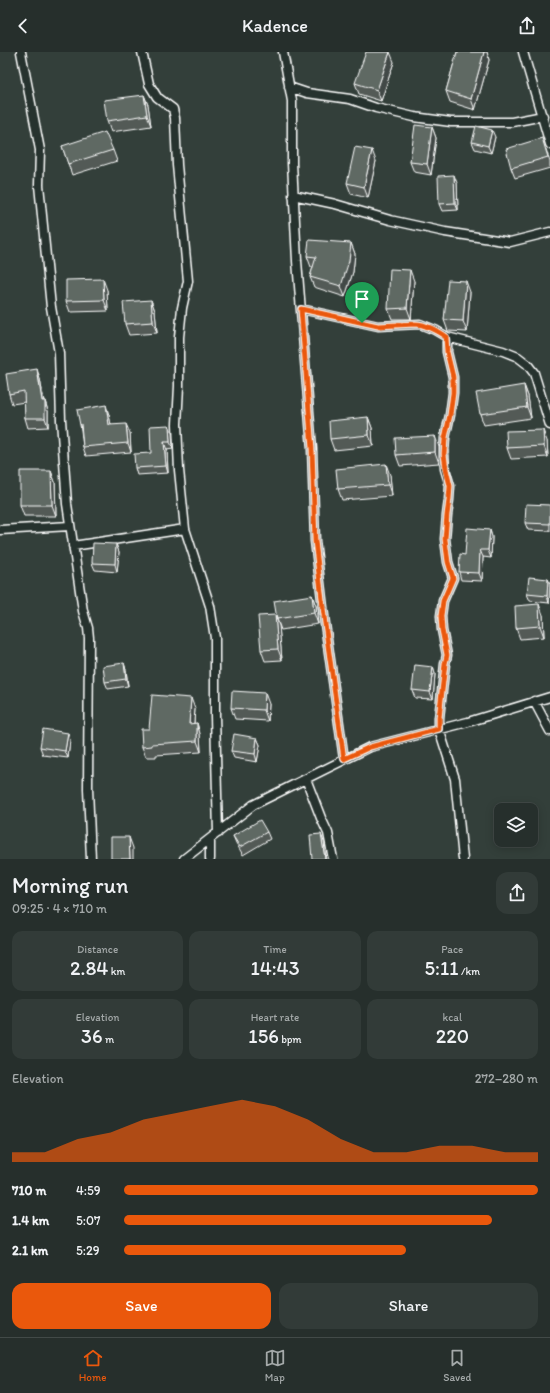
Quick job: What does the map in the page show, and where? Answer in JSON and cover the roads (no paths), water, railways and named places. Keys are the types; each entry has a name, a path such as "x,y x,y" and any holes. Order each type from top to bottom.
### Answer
{"street":[{"path":"21,52 40,150 39,185 50,300 59,353 61,420 72,546 89,638 88,789 90,859"},
{"path":"142,52 149,84 157,97 173,109 175,118 177,165 188,281 182,308 179,337 179,470 185,529 210,606 215,638 215,731 218,833"},
{"path":"283,52 292,101 293,195 296,261 312,449 315,541 344,759"},
{"path":"523,52 550,144"},
{"path":"289,87 307,93 350,99 376,108 414,117 451,122 512,122 543,116"},
{"path":"293,195 335,204 390,220 445,232 510,242 550,232"},
{"path":"301,309 378,326 420,324 435,330 446,337 502,351 518,357 527,364 534,373 550,425"},
{"path":"446,337 453,385 444,454 450,486 445,539 448,562 453,578 443,601 441,616 447,655 439,729 455,779 463,859"},
{"path":"0,530 70,526"},
{"path":"72,546 185,529"},
{"path":"184,859 253,805 370,747 468,722 550,697"},
{"path":"534,701 550,731"},
{"path":"306,779 320,818 328,833 333,859"},
{"path":"210,839 210,859"}]}
